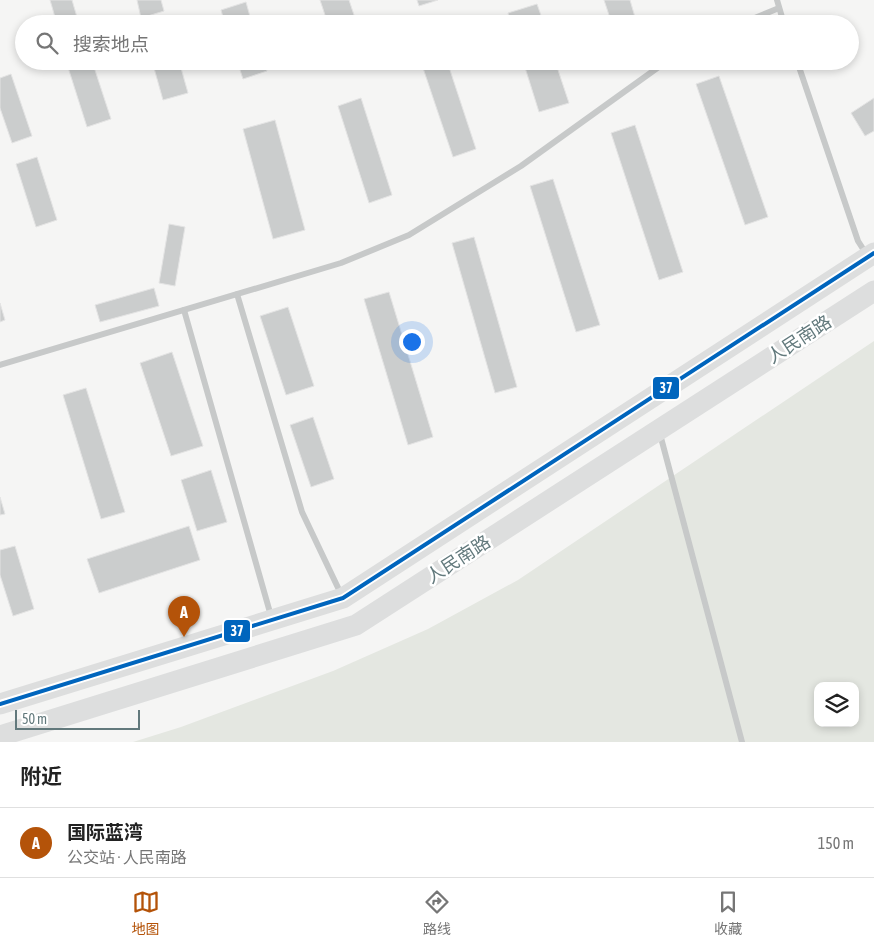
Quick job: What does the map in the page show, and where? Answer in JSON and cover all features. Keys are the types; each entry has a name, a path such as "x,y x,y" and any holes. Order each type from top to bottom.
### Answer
{"main road":[{"name":"人民南路","path":"0,704 343,598 871,255"},
{"name":"人民南路","path":"0,736 356,625 874,291"}],"lane":[{"path":"777,0 781,15"},
{"path":"762,15 779,8"},
{"path":"0,365 342,263 410,235 521,166 654,70"},
{"path":"800,70 858,240 871,255"},
{"path":"237,294 302,512 343,598"},
{"path":"184,310 272,620"},
{"path":"659,430 742,742"}],"shaded area":[{"path":"874,341 874,742 133,742 181,727 333,671 428,629 518,580"}],"building":[{"path":"50,0 72,0 76,15 54,15"},
{"path":"137,0 161,0 164,11 151,15 140,15"},
{"path":"320,0 349,0 354,15 325,15"},
{"path":"417,0 438,0 419,6"},
{"path":"604,0 630,0 634,15 609,15"},
{"path":"246,2 250,15 222,15 221,10"},
{"path":"537,4 541,15 509,15 508,13"},
{"path":"69,70 95,70 111,119 87,127"},
{"path":"155,70 182,70 188,93 163,100"},
{"path":"240,70 267,70 267,71 243,79"},
{"path":"424,70 450,70 476,149 453,157"},
{"path":"526,70 558,70 569,103 539,112"},
{"path":"11,74 32,136 12,143 0,108 0,78"},
{"path":"719,76 768,217 745,225 696,84"},
{"path":"361,98 392,195 369,203 338,106"},
{"path":"874,98 874,131 865,136 851,113"},
{"path":"275,120 305,230 273,239 243,129"},
{"path":"635,125 683,272 659,280 611,133"},
{"path":"37,157 57,220 36,227 16,164"},
{"path":"553,179 600,325 576,332 530,186"},
{"path":"169,224 185,227 175,286 159,283"},
{"path":"474,237 517,387 495,393 452,243"},
{"path":"154,288 159,306 100,322 95,305"},
{"path":"389,292 433,437 408,445 364,299"},
{"path":"0,303 5,320 0,322"},
{"path":"288,307 314,386 286,395 260,316"},
{"path":"172,352 203,446 171,456 140,363"},
{"path":"86,388 125,512 101,519 63,395"},
{"path":"313,417 334,479 311,487 290,425"},
{"path":"211,470 227,522 197,531 181,480"},
{"path":"0,497 5,514 0,515"},
{"path":"189,526 200,560 99,593 87,559"},
{"path":"15,546 34,609 13,616 0,575 0,550"}],"transit line":[{"name":"37","path":"0,704 343,598 874,253"}],"place":[{"name":"国际蓝湾","path":"184,637"}]}
